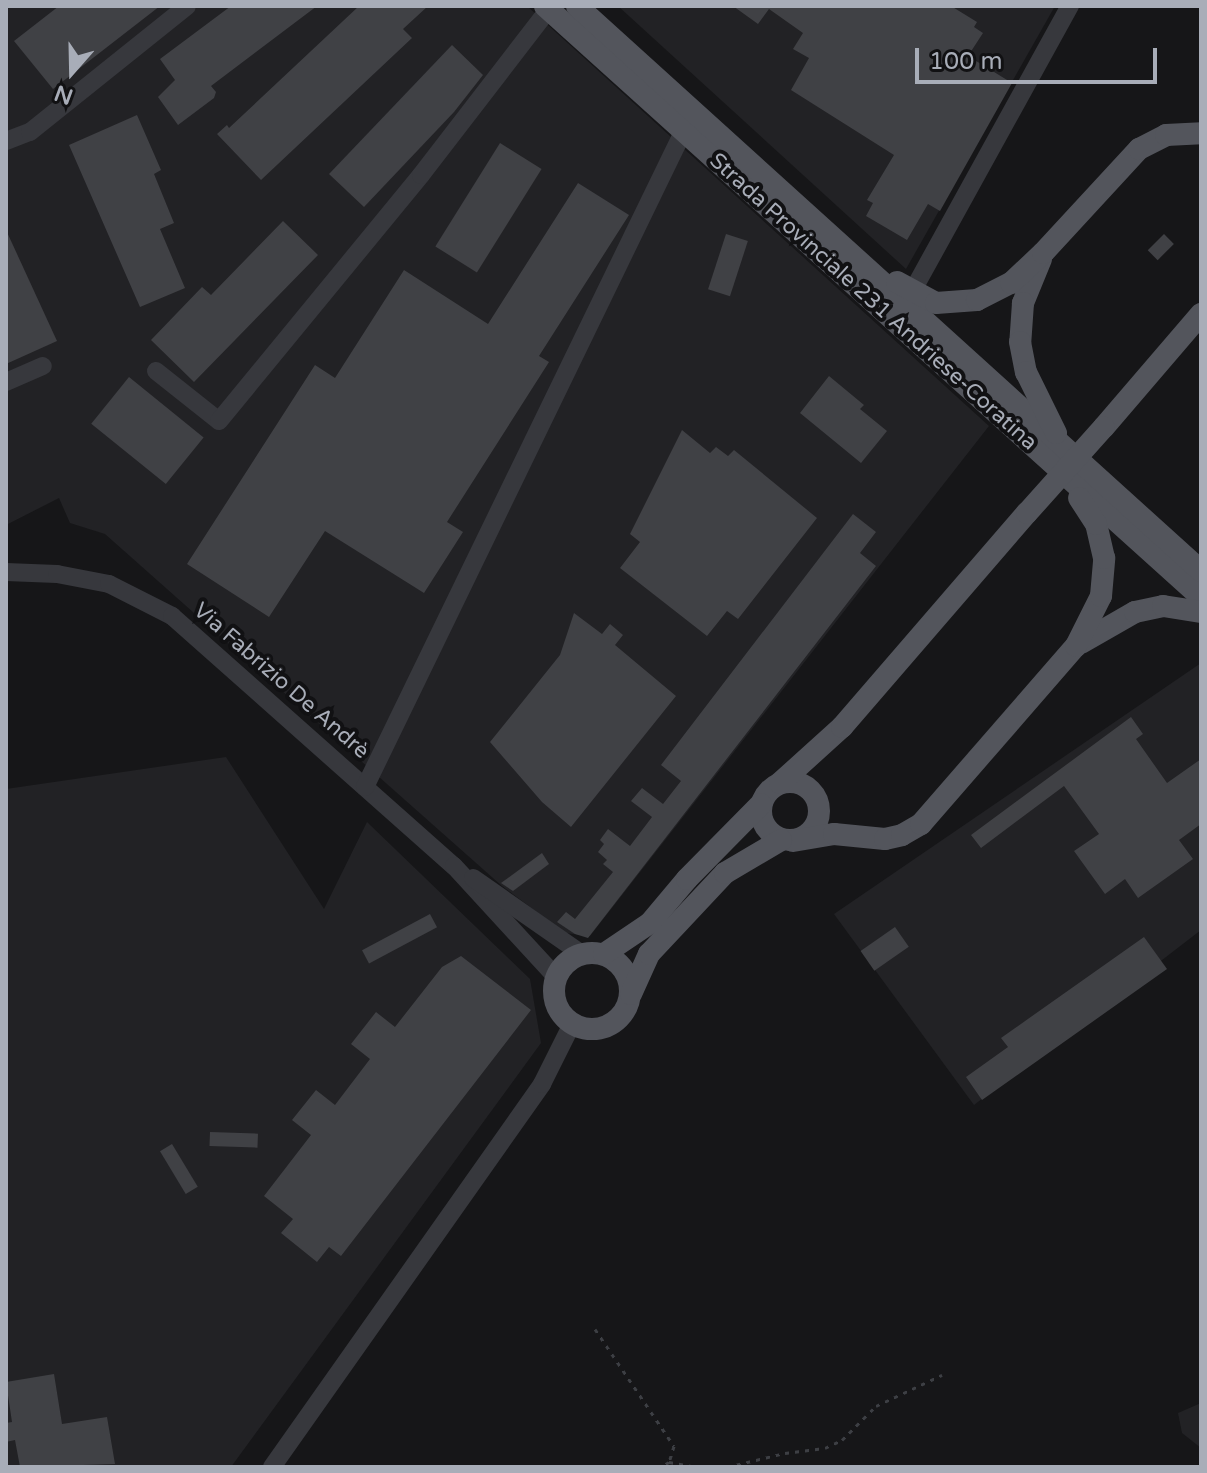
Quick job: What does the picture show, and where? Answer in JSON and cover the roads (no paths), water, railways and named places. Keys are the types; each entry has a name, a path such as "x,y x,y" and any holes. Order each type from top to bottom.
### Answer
{"main road":[{"name":"Strada Provinciale 231 Andriese-Coratina","path":"577,6 1201,571"},
{"name":"Strada Provinciale 231 Andriese-Coratina","path":"547,8 1201,597"},
{"path":"832,238 912,292 945,305 977,300 1011,283 1043,253 1139,149 1166,135 1200,133"},
{"path":"1043,253 1023,303 1020,342 1026,372 1061,445"},
{"path":"842,727 813,797 816,824 811,832 787,840 725,873 649,954 620,1018 610,1025 584,1029 572,1024 556,1003 556,977 566,962 593,954 650,923 687,879 761,804 765,795 842,727 1201,314"},
{"path":"761,804 763,825 787,840 834,834 885,839 902,835 921,824 1076,646 1101,596 1104,558 1096,524 1083,503 1036,449"},
{"path":"1076,646 1135,612 1163,606 1201,612"},
{"path":"780,783 790,782 867,836"},
{"path":"593,954 625,970 631,994"}],"street":[{"path":"6,141 30,132 187,6"},
{"path":"912,292 1070,6"},
{"path":"156,371 219,421 421,175 547,8"},
{"path":"365,787 683,132"},
{"path":"6,382 43,366"},
{"name":"Via Fabrizio De Andrè","path":"6,572 57,574 109,584 172,616 454,866"},
{"path":"454,866 593,954"},
{"path":"454,866 556,977"},
{"path":"272,1467 542,1084 572,1024"}]}
